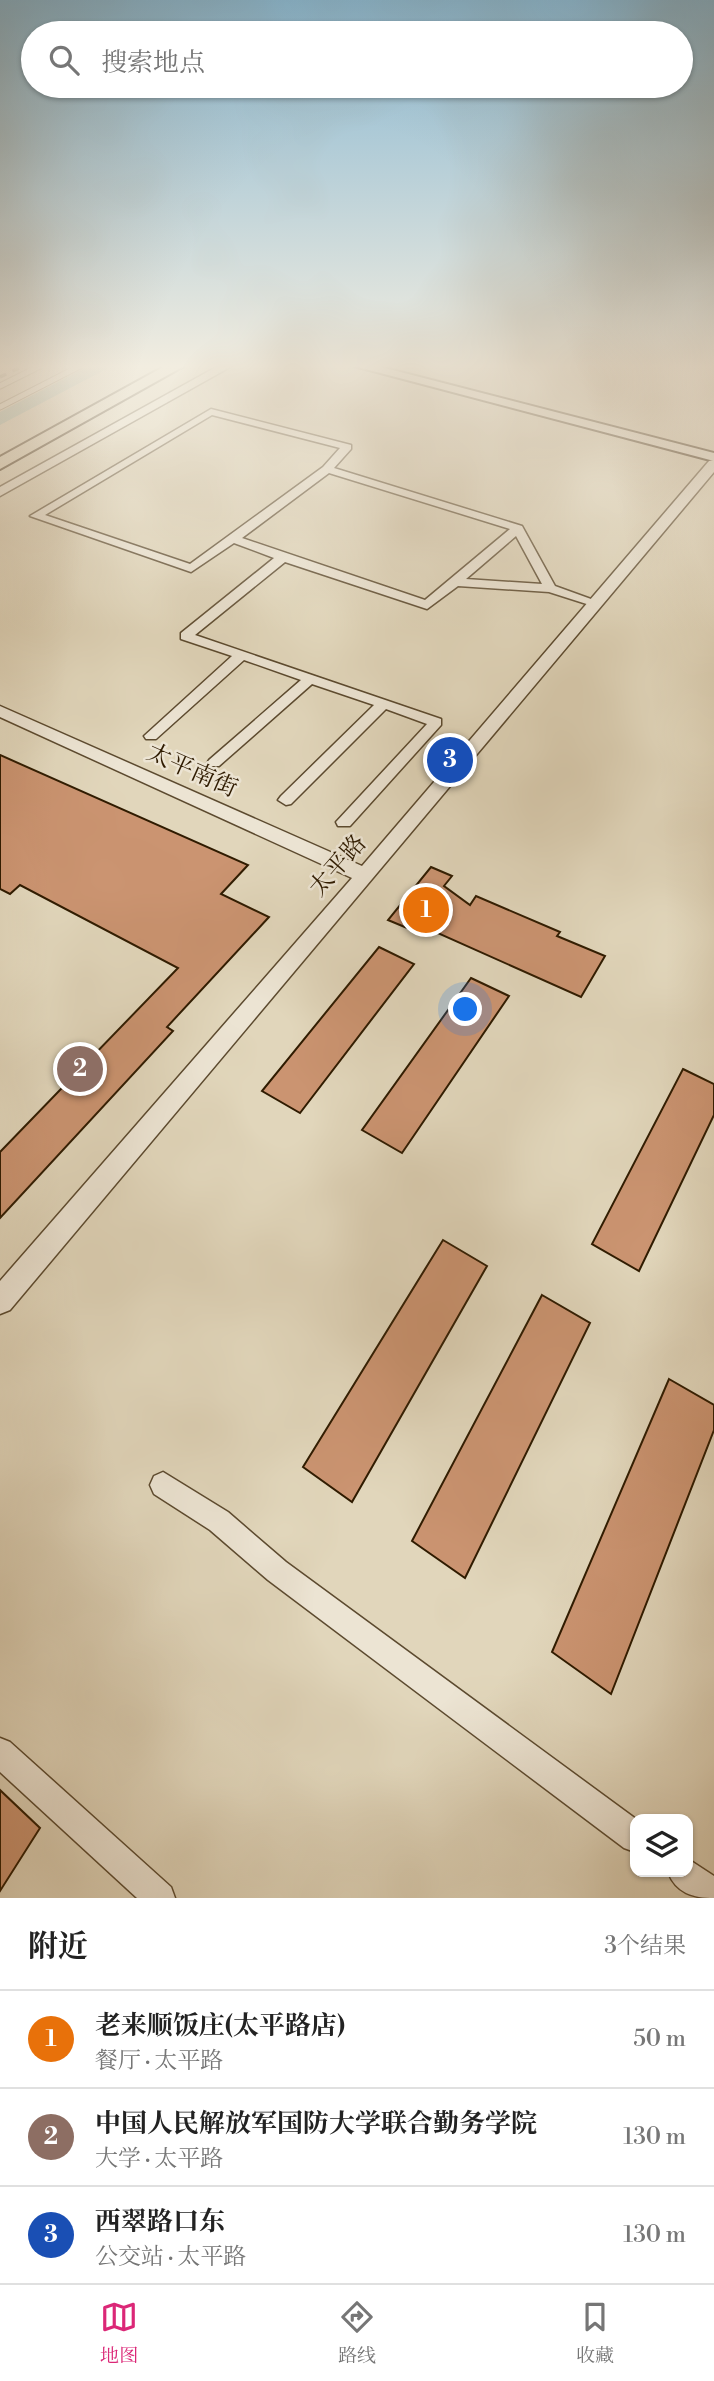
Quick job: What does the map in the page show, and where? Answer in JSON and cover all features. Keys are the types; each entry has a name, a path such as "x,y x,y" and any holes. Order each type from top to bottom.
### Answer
{"street":[{"path":"0,483 50,455"},
{"path":"0,492 67,455"},
{"path":"139,455 36,516 191,568 327,469 340,455"},
{"name":"太平路","path":"0,1301 714,464"},
{"path":"327,469 518,528 550,588"},
{"path":"233,539 427,605 518,528"},
{"path":"283,557 186,636 436,722 344,822"},
{"path":"454,582 550,588 596,603"},
{"path":"151,736 242,655"},
{"path":"214,763 310,679"},
{"path":"286,800 383,704"},
{"name":"太平南街","path":"0,711 365,876"},
{"path":"163,1485 219,1521 276,1571 630,1833"},
{"path":"0,1752 160,1898"},
{"path":"690,1877 714,1895"}],"building":[{"path":"0,755 248,865 221,894 269,917 167,1027 173,1031 0,1218 0,1152 178,968 20,885 10,894 0,889"},
{"path":"431,867 452,876 444,886 470,905 476,896 560,932 557,936 605,956 581,997 411,921 407,928 388,920"},
{"path":"379,947 414,964 300,1113 262,1091"},
{"path":"471,978 509,996 402,1153 362,1130"},
{"path":"683,1069 714,1084 714,1115 639,1271 592,1244"},
{"path":"443,1240 487,1266 352,1502 303,1467"},
{"path":"542,1295 590,1323 465,1578 412,1541"},
{"path":"669,1379 714,1405 714,1430 611,1694 552,1652"},
{"path":"0,1790 40,1828 0,1891"}],"place":[{"name":"西翠路口东","path":"450,760"},
{"name":"老来顺饭庄(太平路店)","path":"426,910"},
{"name":"中国人民解放军国防大学联合勤务学院","path":"80,1069"}]}
